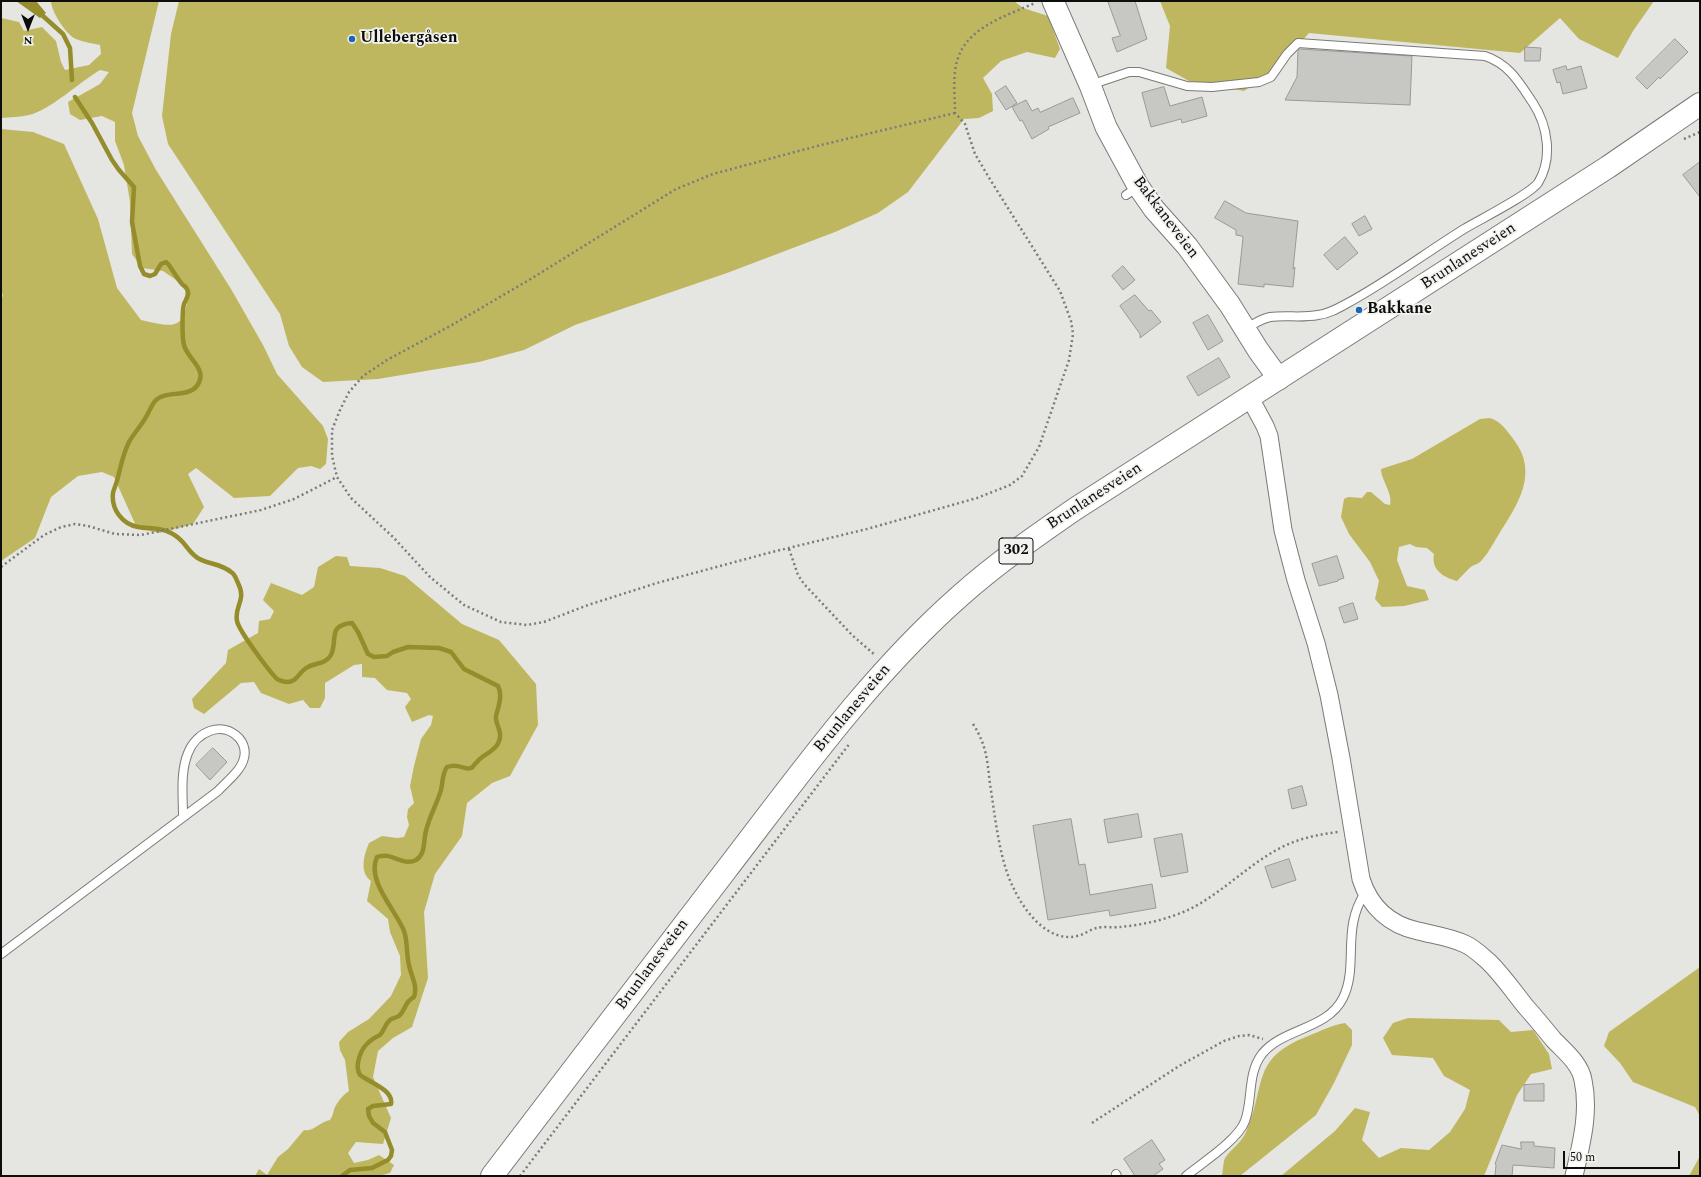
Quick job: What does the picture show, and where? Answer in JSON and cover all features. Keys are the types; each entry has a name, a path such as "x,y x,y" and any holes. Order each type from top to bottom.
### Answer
{"main road":[{"name":"Brunlanesveien","path":"492,1176 809,761 889,665 960,595 1003,561 1076,509 1697,110"}],"street":[{"name":"Bakkaneveien","path":"1053,1 1090,85 1132,191 1154,209 1187,246 1230,305 1279,379"},
{"path":"1250,398 1269,436 1283,530 1330,695 1342,758 1352,830 1365,893 1383,914 1398,924 1418,931 1453,939 1466,944 1476,951 1499,973 1554,1040 1571,1057 1583,1078 1586,1104 1585,1122 1574,1176"}],"lane":[{"path":"1090,85 1129,72 1139,72 1188,86 1212,87 1259,82 1271,77 1287,54 1298,44 1484,56 1496,59 1507,68 1534,105 1542,124 1547,150 1547,162 1536,185 1464,229 1358,298 1334,311 1305,317 1270,317 1260,320 1245,329"},
{"path":"1,954 218,791 239,768 244,758 245,750 242,743 234,733 224,729 216,729 207,732 196,739 188,753 184,770 183,816"},
{"path":"1186,1176 1234,1137 1241,1129 1248,1109 1253,1072 1262,1055 1271,1045 1284,1037 1321,1020 1336,1008 1342,1000 1348,985 1351,939 1355,915 1358,904 1365,893"}],"path":[{"path":"955,113 821,144 720,172 676,189 516,287 452,325 387,360 363,376 349,392 332,430 332,456 337,478 351,498 393,537 430,577 464,605 501,622 527,625 544,622 588,605 650,586 772,552 867,529 993,493 1010,485 1022,476 1039,447 1069,360 1072,334 1071,321 1060,291 975,154 965,124 955,113 955,72 958,58 964,45 986,25 1039,1"},
{"path":"1680,141 1700,132"},
{"path":"1,567 44,535 61,527 74,524 88,526 115,534 141,535 261,510 294,499 337,478"},
{"path":"789,549 798,575 804,584 852,635 889,665"},
{"path":"973,724 983,741 987,752 990,784 1004,864 1013,888 1029,912 1042,927 1055,936 1064,938 1078,936 1098,927 1127,927 1179,913 1205,901 1270,854 1290,843 1316,835 1352,830"},
{"path":"520,1176 852,740"},
{"path":"1092,1123 1179,1066 1224,1041 1239,1036 1249,1035 1263,1039 1271,1045"}],"shaded area":[{"path":"16,1 36,1 46,13 40,18"},
{"path":"51,1 159,1 132,113 138,136 156,170 231,289 263,345 277,374 323,426 328,439 326,464 320,469 311,466 298,468 270,496 234,498 196,468 188,474 204,507 193,524 159,533 137,528 114,477 102,472 78,476 51,497 35,538 1,561 1,298 3,296 1,289 1,129 33,132 64,144 98,219 117,288 141,320 164,325 172,325 177,323 182,319 185,312 189,289 163,271 142,268 132,254 130,202 124,165 115,141 115,122 102,116 80,120 70,114 68,102 100,84 109,72 100,70 46,108 37,112 26,116 1,118 1,18 19,22 24,31 42,27 56,41 61,62 65,70 89,65 101,54 100,45 76,39 68,33 56,16"},
{"path":"179,1 1014,1 1023,8 1048,16 1060,49 1055,58 1027,52 1001,61 983,78 992,94 993,111 979,118 964,119 908,192 878,213 835,232 727,273 575,325 524,350 479,362 378,379 323,382 302,367 289,346 280,314 168,144 162,116 171,34"},
{"path":"1160,1 1654,1 1633,31 1618,58 1579,39 1560,18 1520,53 1309,33 1277,69 1244,91 1189,81 1166,68 1170,26"},
{"path":"1490,418 1501,424 1514,440 1521,452 1525,464 1523,488 1513,511 1485,557 1480,562 1472,566 1457,581 1443,575 1436,569 1434,564 1434,554 1427,548 1416,547 1410,544 1399,547 1397,560 1407,586 1425,590 1429,600 1404,606 1382,607 1375,599 1379,581 1370,562 1349,534 1341,517 1344,499 1348,497 1362,498 1367,492 1371,492 1385,504 1390,505 1390,496 1381,469 1412,459 1480,419"},
{"path":"336,556 347,557 350,566 380,568 405,576 462,624 499,640 536,684 538,725 510,776 492,783 467,803 462,836 435,874 424,912 428,978 412,1027 393,1038 378,1051 373,1077 391,1118 383,1144 356,1142 348,1153 354,1163 368,1160 379,1155 394,1165 390,1173 379,1176 255,1176 259,1169 267,1175 278,1157 288,1149 304,1130 310,1130 330,1120 335,1107 343,1096 349,1091 345,1060 340,1050 339,1042 348,1032 369,1019 391,996 401,975 400,956 390,932 388,919 367,901 371,881 365,873 364,863 369,843 382,836 397,838 404,837 409,825 407,817 408,809 414,803 410,786 414,766 421,739 431,725 433,716 429,715 412,722 405,707 411,699 407,693 387,690 375,678 362,677 362,664 354,665 325,683 325,698 320,708 310,708 303,700 289,704 261,693 254,682 241,683 204,714 194,708 192,699 226,663 228,650 258,633 259,621 270,619 274,611 263,600 271,583 302,595 314,587 318,567"},
{"path":"1700,967 1700,1116 1695,1107 1633,1082 1620,1063 1604,1046 1609,1032"},
{"path":"1408,1018 1499,1020 1511,1032 1533,1030 1549,1054 1552,1069 1531,1074 1517,1095 1484,1176 1281,1176 1335,1131 1355,1108 1370,1112 1362,1140 1379,1158 1401,1148 1429,1150 1450,1132 1465,1109 1470,1090 1444,1076 1433,1058 1392,1055 1383,1038 1393,1023"},
{"path":"1345,1023 1352,1030 1352,1045 1334,1083 1316,1115 1240,1176 1222,1176 1225,1158 1242,1139 1246,1132 1263,1075 1268,1064 1277,1054 1290,1045 1326,1028"},
{"path":"1700,1156 1700,1176 1689,1176"}],"building":[{"path":"1108,1 1135,1 1147,39 1117,52 1112,38 1120,36"},
{"path":"1675,39 1688,52 1660,79 1659,77 1647,89 1636,78"},
{"path":"1525,47 1541,48 1540,61 1525,61"},
{"path":"1300,49 1412,56 1410,105 1285,100 1297,77 1298,51"},
{"path":"1566,66 1567,70 1581,66 1587,88 1563,94 1560,82 1557,83 1553,70"},
{"path":"1006,86 1017,103 1006,110 995,93"},
{"path":"1164,87 1170,106 1202,97 1207,116 1182,123 1181,119 1151,127 1142,93"},
{"path":"1073,98 1080,113 1048,127 1049,129 1032,139 1022,120 1020,121 1012,107 1026,100 1032,111 1038,108 1040,112"},
{"path":"1700,162 1700,197 1683,175"},
{"path":"1225,201 1246,213 1298,221 1293,269 1295,267 1293,287 1264,284 1264,287 1238,284 1243,238 1242,236 1236,235 1236,230 1215,218"},
{"path":"1365,216 1372,229 1359,236 1352,224"},
{"path":"1345,237 1358,253 1337,270 1324,255"},
{"path":"1123,266 1135,280 1123,290 1112,276"},
{"path":"1135,295 1161,322 1140,338 1140,334 1120,306"},
{"path":"1208,315 1223,341 1208,350 1193,323"},
{"path":"1219,358 1230,377 1198,396 1187,377"},
{"path":"1337,556 1344,578 1319,586 1312,564"},
{"path":"1353,603 1358,619 1344,623 1339,608"},
{"path":"213,748 227,762 210,780 196,765"},
{"path":"1302,786 1307,805 1292,809 1288,790"},
{"path":"1138,814 1142,837 1108,843 1104,820"},
{"path":"1071,819 1079,865 1085,864 1090,895 1152,884 1156,908 1110,916 1109,910 1048,920 1033,826"},
{"path":"1182,834 1188,872 1161,877 1154,839"},
{"path":"1289,859 1296,880 1272,888 1265,867"},
{"path":"1544,1084 1544,1101 1524,1101 1524,1085"},
{"path":"1152,1140 1165,1160 1159,1164 1163,1169 1153,1176 1135,1176 1124,1159"},
{"path":"1521,1142 1534,1142 1534,1146 1555,1148 1554,1168 1513,1165 1512,1176 1495,1176 1495,1164 1502,1145 1521,1149"}],"waterway":[{"path":"43,16 63,34 70,48 72,80"},
{"path":"75,97 92,123 112,160 134,187 132,222 140,266 144,274 150,276 155,274 161,264 166,262 188,291 183,312 183,342 186,350 199,369 200,374 200,380 193,390 166,395 156,400 129,442 113,493 114,505 119,515 127,523 132,525 142,528 159,529 171,533 179,538 199,559 222,567 234,574 241,594 237,611 237,621 239,626 255,651 277,679 291,682 305,669 329,658 333,649 336,630 344,624 352,623 358,632 368,654 374,657 387,656 393,652 408,647 439,648 451,652 464,669 498,686 500,693 500,701 496,716 500,734 498,744 492,751 480,759 471,768 468,769 455,765 447,767 443,775 442,787 427,826 423,851 419,857 411,862 406,862 387,856 377,857 375,876 383,895 404,931 408,961 415,985 415,993 414,997 408,1001 401,1014 390,1020 383,1032 363,1048 358,1062 358,1071 360,1075 380,1087 389,1095 391,1099 391,1104 373,1106 368,1109 369,1116 373,1123 385,1132 392,1150 391,1156 388,1160 372,1168 350,1170 342,1176"}],"place":[{"name":"Ullebergåsen","path":"352,39"},
{"name":"Bakkane","path":"1359,310"}]}
